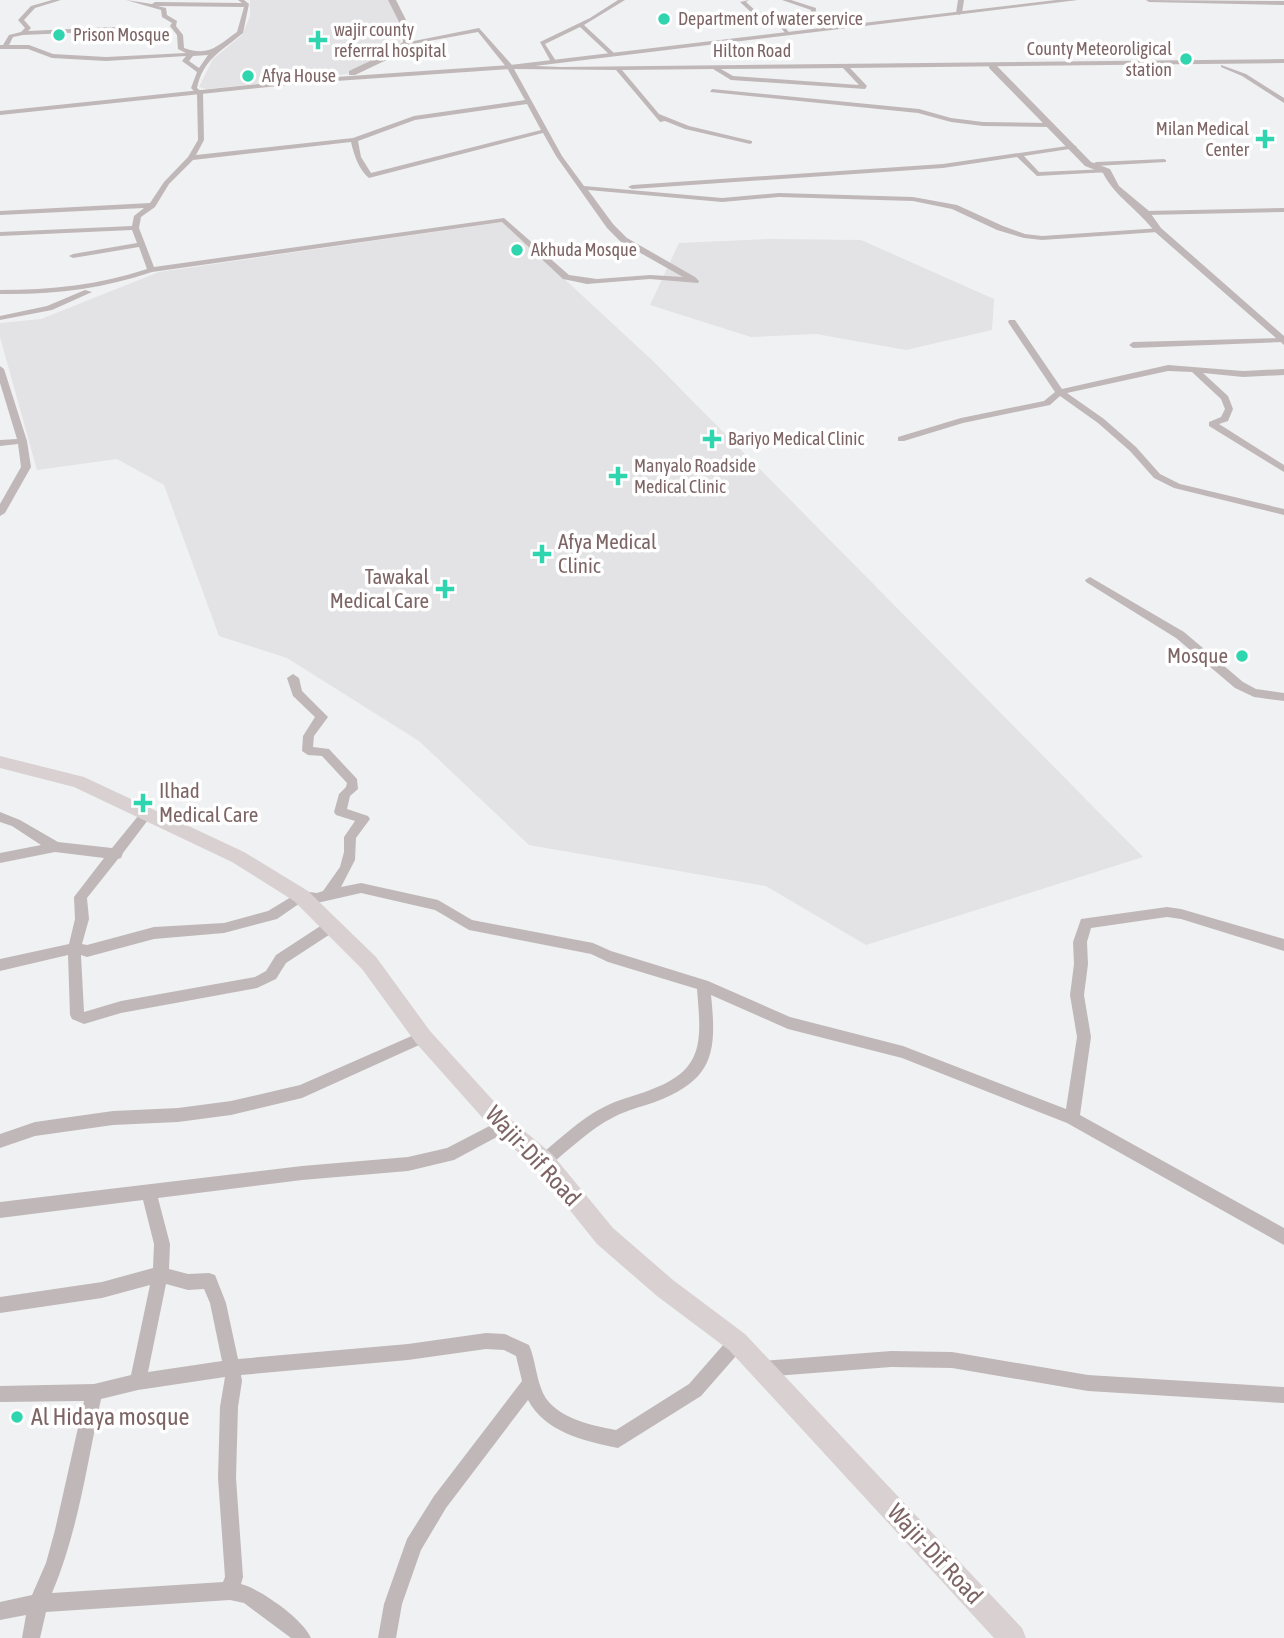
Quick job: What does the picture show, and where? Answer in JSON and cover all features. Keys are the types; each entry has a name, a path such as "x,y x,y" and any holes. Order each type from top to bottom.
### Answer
{"main road":[{"name":"Wajir-Dif Road","path":"0,762 78,782 238,857 300,896 333,925 369,964 423,1037 503,1126 544,1161 605,1236 665,1288 737,1342 943,1560 1012,1638"}],"street":[{"path":"26,31 21,20 33,6 58,0"},
{"path":"129,0 151,4 247,5"},
{"path":"241,0 247,5"},
{"path":"392,0 407,28 407,43"},
{"path":"553,61 542,43 581,25 621,0"},
{"path":"746,0 743,2 748,10 775,17 788,33"},
{"path":"785,0 814,9 812,20 823,29"},
{"path":"959,13 961,0"},
{"path":"0,113 341,78 510,67 1074,0"},
{"path":"1149,0 1284,3"},
{"path":"151,4 164,9 164,16 175,22 173,26 180,35 181,49 192,53"},
{"path":"151,270 135,228 138,216 152,205 166,183 191,158 201,140 200,93 194,88 212,53 240,33 247,5"},
{"path":"2,47 11,36 62,23"},
{"path":"581,25 612,54"},
{"path":"26,31 114,29"},
{"path":"0,318 49,308 104,285 151,270 504,220 566,277 574,280 651,277 695,281 624,240 610,226 585,188 559,156 510,67 479,30 407,43 392,54 341,78"},
{"path":"2,47 29,47 52,56 106,59 212,53"},
{"path":"192,53 185,61 200,72"},
{"name":"Hilton Road","path":"510,67 992,66 1284,61"},
{"path":"1216,63 1244,75 1284,100"},
{"path":"992,66 1088,164 1107,171 1115,187 1146,213 1158,230 1283,341"},
{"path":"713,67 732,78 865,87 845,67"},
{"path":"617,68 669,130"},
{"path":"712,91 919,111 975,125 1049,125"},
{"path":"191,158 354,140 414,118 528,102"},
{"path":"657,115 687,128 750,142"},
{"path":"354,140 358,156 369,176 545,131"},
{"path":"598,190 943,166 1074,147"},
{"path":"1018,154 1037,174 1107,171"},
{"path":"1088,164 1164,160"},
{"path":"585,188 722,200 779,195 914,199 954,207 1000,228 1024,236 1042,238 1158,230"},
{"path":"0,213 152,205"},
{"path":"1146,213 1284,210"},
{"path":"0,234 135,228"},
{"path":"73,256 140,245"},
{"path":"0,292 49,293 104,285"},
{"path":"1012,322 1060,392 1101,421 1164,481 1284,512"},
{"path":"1133,345 1283,341"},
{"path":"0,369 22,440 26,467 0,513"},
{"path":"901,439 961,421 1047,403 1060,392 1158,369 1243,374 1284,372"},
{"path":"1194,371 1225,398 1228,415 1212,424 1284,469"},
{"path":"0,443 22,440"},
{"path":"1090,580 1180,635 1239,685 1254,693 1284,698"},
{"path":"293,678 297,693 322,717 310,730 306,741 308,751 325,752 344,771 353,782 352,789 345,794 340,812 363,818 350,836 352,848 346,872 330,893"},
{"path":"147,813 117,854 102,868 80,897 82,919 74,947 77,1015 83,1018 121,1007 257,982 271,975 281,959 333,925"},
{"path":"0,817 16,823 55,846"},
{"path":"0,858 55,846 117,854"},
{"path":"0,965 74,947 87,951 154,933 224,928 272,915 300,896 317,898 361,888 438,905 469,925 593,949 607,956 703,985 788,1023 903,1052 1072,1118 1284,1237"},
{"path":"1072,1118 1084,1037 1077,995 1081,964 1080,942 1086,923 1167,912 1284,945"},
{"path":"544,1161 617,1107 686,1081 701,1066 706,1044 703,985"},
{"path":"0,1141 35,1129 113,1118 178,1115 231,1108 302,1091 423,1037"},
{"path":"0,1210 302,1173 408,1164 449,1156 503,1126"},
{"path":"138,1382 160,1275 162,1244 149,1192"},
{"path":"0,1304 103,1290 160,1275 188,1282 209,1280 218,1303 234,1381 229,1407 227,1478 234,1577 230,1591"},
{"path":"0,1394 94,1392 138,1382 230,1368 408,1352 486,1341 505,1342 523,1351 534,1395 550,1413 588,1433 618,1438 695,1390 737,1342"},
{"path":"760,1369 891,1360 951,1360 1088,1382 1284,1395"},
{"path":"387,1638 393,1604 413,1545 440,1502 532,1381"},
{"path":"31,1638 38,1603 55,1564 61,1541 94,1392"},
{"path":"0,1611 38,1603 230,1591 248,1595 297,1631 302,1638"}],"shaded area":[{"name":"wajir county referrral hospital","path":"250,0 388,0 403,30 399,46 347,74 207,89 199,87 213,59 242,35 250,16"},
{"path":"503,222 654,362 1143,857 866,945 766,886 529,845 419,741 287,658 219,636 164,485 117,459 37,470 0,337 0,323 41,319 159,272"},
{"path":"769,239 861,240 994,299 992,330 906,350 816,334 751,337 650,305 679,243"}],"place":[{"name":"Department of water service","path":"664,19"},
{"name":"Prison Mosque","path":"59,35"},
{"name":"wajir county referrral hospital","path":"318,40"},
{"name":"County Meteoroligical station","path":"1186,59"},
{"name":"Afya House","path":"248,76"},
{"name":"Milan Medical Center","path":"1265,139"},
{"name":"Akhuda Mosque","path":"517,250"},
{"name":"Bariyo Medical Clinic","path":"712,439"},
{"name":"Manyalo Roadside Medical Clinic","path":"618,476"},
{"name":"Afya Medical Clinic","path":"542,554"},
{"name":"Tawakal Medical Care","path":"445,589"},
{"name":"Mosque","path":"1242,656"},
{"name":"Ilhad Medical Care","path":"143,803"},
{"name":"Al Hidaya mosque","path":"17,1417"}]}
